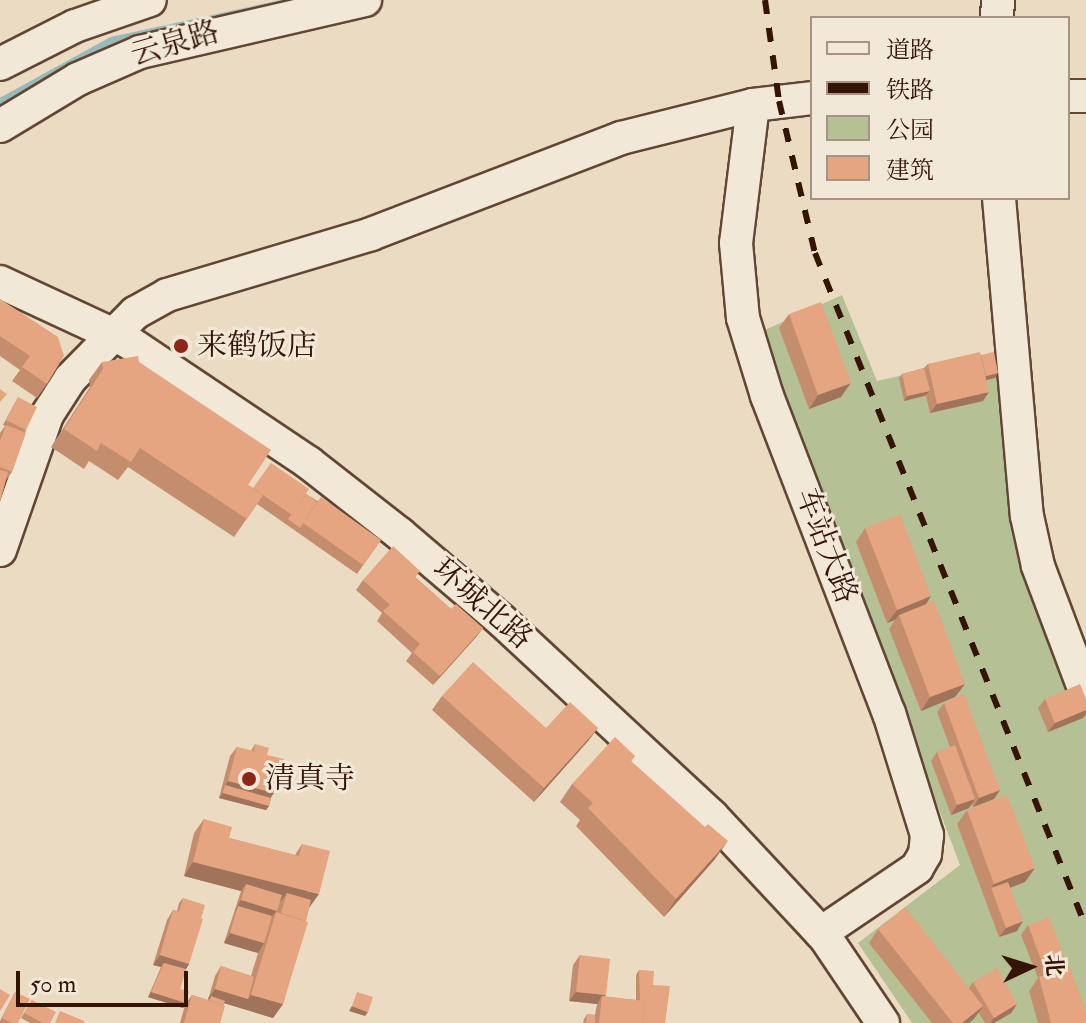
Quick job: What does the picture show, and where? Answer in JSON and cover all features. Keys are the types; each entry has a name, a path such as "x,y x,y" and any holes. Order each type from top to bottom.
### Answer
{"street":[{"path":"0,64 75,26 150,0"},
{"name":"云泉路","path":"0,126 78,79 140,52 365,0"},
{"path":"0,550 47,415 70,379 135,313 167,295 371,234 621,138 753,105 810,98"},
{"name":"车站大路","path":"753,105 736,243 743,318 767,396 889,713 927,835 925,854 917,868 821,933"},
{"path":"999,200 1027,516 1038,566 1086,694"},
{"name":"环城北路","path":"0,282 113,334 250,420 411,543 604,713 712,816 821,933 883,1023"}],"green space":[{"path":"842,295 877,381 1022,348 1032,577 1086,711 1086,1023 912,1023 858,943 960,865 758,333"}],"building":[{"path":"0,299 58,337 64,356 47,384 22,367 30,356 0,336"},
{"path":"821,302 851,383 818,395 789,314"},
{"path":"980,352 989,392 937,404 928,364"},
{"path":"994,352 998,373 986,376 981,355"},
{"path":"138,356 139,362 271,450 248,485 263,495 247,519 140,448 131,462 101,443 97,451 64,429 103,369 102,362"},
{"path":"924,368 930,391 907,396 902,374"},
{"path":"0,389 7,394 0,402"},
{"path":"18,397 37,407 26,430 6,420"},
{"path":"6,425 26,433 12,472 0,467 0,441"},
{"path":"271,463 309,489 292,515 253,488"},
{"path":"0,470 8,472 0,501"},
{"path":"306,494 317,502 300,528 288,519"},
{"path":"321,497 381,540 363,565 303,523"},
{"path":"900,514 931,596 897,610 865,528"},
{"path":"393,546 420,571 414,577 451,609 456,604 483,628 440,676 413,652 420,644 383,611 390,605 363,580"},
{"path":"934,601 965,684 930,697 899,615"},
{"path":"473,662 546,728 570,702 598,728 544,788 442,696"},
{"path":"1080,684 1086,699 1086,710 1055,723 1045,699"},
{"path":"964,694 1000,790 979,798 944,703"},
{"path":"615,737 635,756 631,761 705,827 708,824 728,841 676,899 588,808 593,803 572,784"},
{"name":"清真寺","path":"255,744 269,748 267,755 284,759 274,793 228,781 237,747 254,751"},
{"path":"955,745 975,799 957,805 937,752"},
{"path":"225,785 271,798 269,806 223,793"},
{"path":"1007,795 1035,868 994,884 967,810"},
{"path":"204,819 232,827 229,838 299,856 302,844 330,851 319,894 193,862"},
{"path":"1008,882 1023,921 1006,928 991,888"},
{"path":"246,884 282,895 277,911 241,900"},
{"path":"287,893 311,900 306,921 281,913"},
{"path":"183,898 205,905 201,919 179,912"},
{"path":"238,906 272,916 264,943 230,933"},
{"path":"905,907 983,1006 962,1023 953,1023 878,929"},
{"path":"173,910 203,919 189,964 160,955"},
{"path":"276,912 308,922 283,1004 251,995"},
{"path":"1049,917 1067,965 1046,973 1028,925"},
{"path":"580,955 610,959 606,995 576,992"},
{"path":"164,963 186,969 180,989 189,991 186,1003 151,992"},
{"path":"1069,965 1086,1011 1086,1023 1051,1023 1039,977"},
{"path":"221,966 254,977 248,999 215,989"},
{"path":"997,968 1017,1004 994,1018 973,982"},
{"path":"639,970 654,971 653,985 670,986 665,1023 643,1023 645,1001 640,1001"},
{"path":"0,989 10,995 0,1011"},
{"path":"15,992 30,999 18,1023 12,1023 2,1018"},
{"path":"357,992 373,997 368,1012 352,1006"},
{"path":"192,995 225,1006 220,1023 184,1023"},
{"path":"211,996 225,1001 223,1005 210,1001"},
{"path":"602,996 645,1001 643,1023 599,1023"},
{"path":"32,1000 56,1012 50,1023 43,1023 24,1013"},
{"path":"60,1011 84,1021 84,1023 55,1023"},
{"path":"587,1014 595,1015 595,1023 586,1023"}],"waterway":[{"path":"0,101 111,40 294,0"}],"railway":[{"path":"765,0 779,101 815,253 1086,927"}],"place":[{"name":"来鹤饭店","path":"181,346"},
{"name":"清真寺","path":"249,779"}]}
